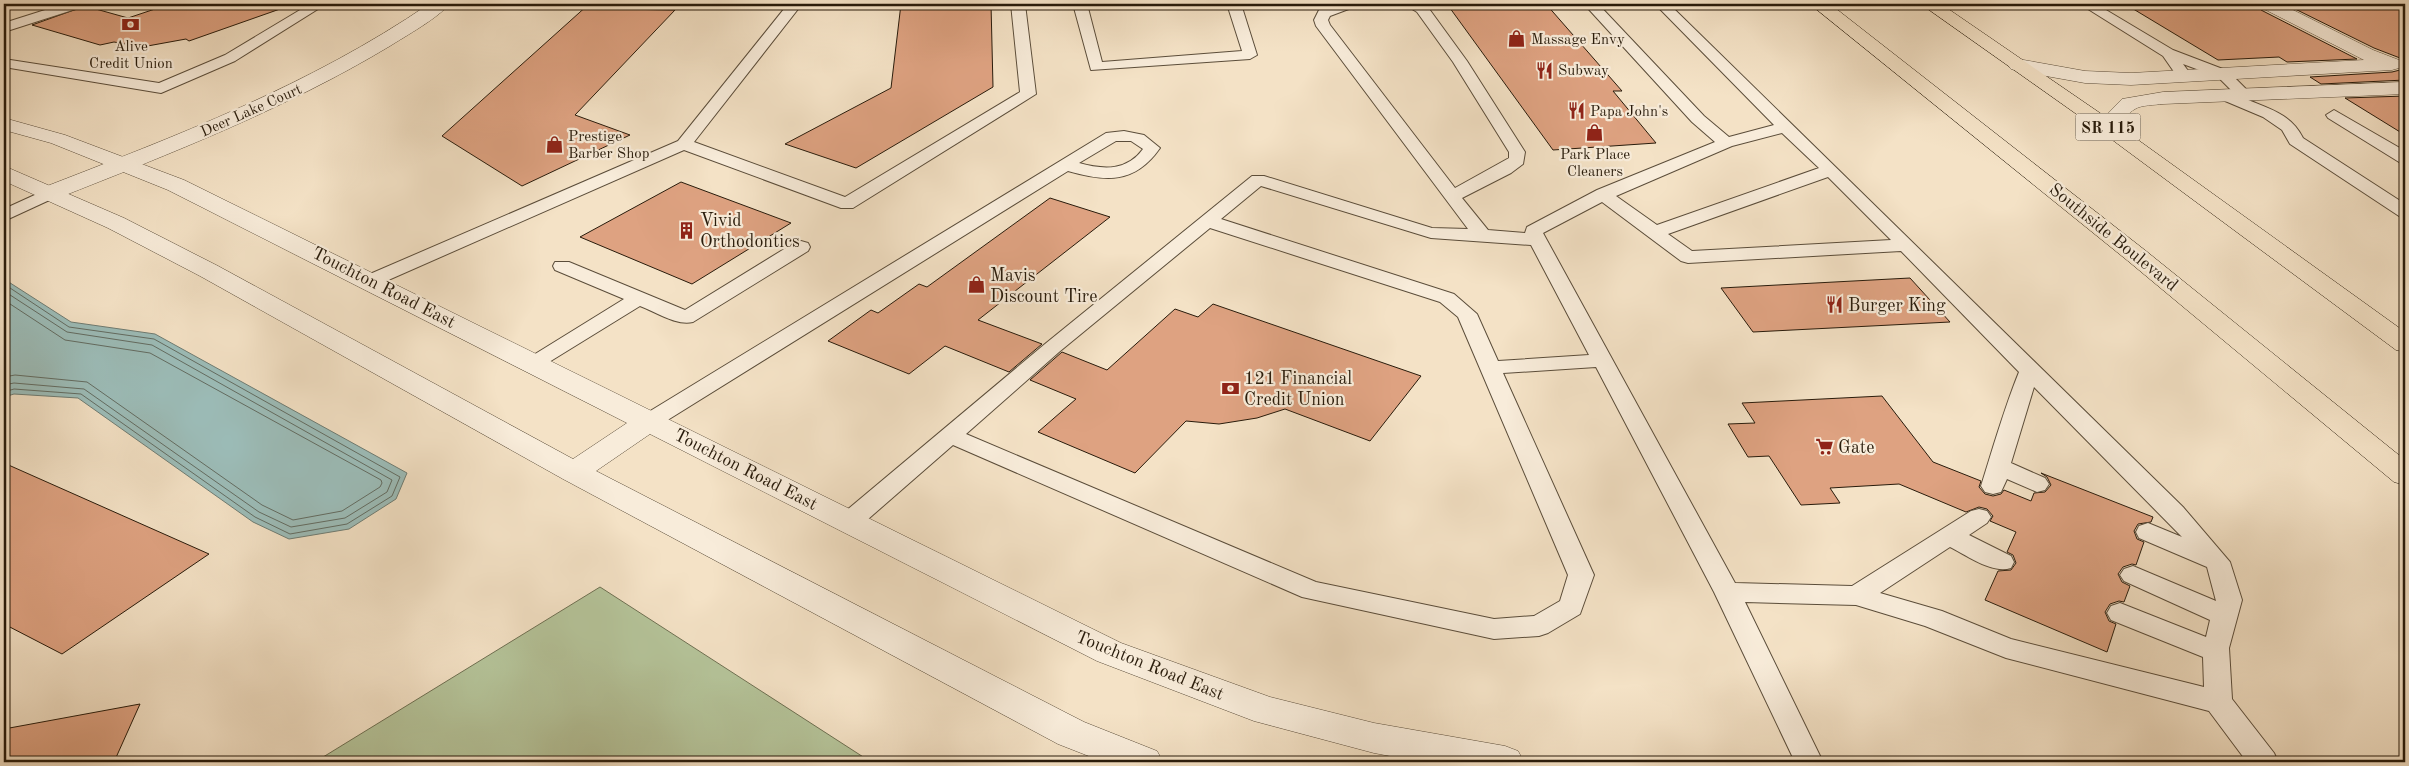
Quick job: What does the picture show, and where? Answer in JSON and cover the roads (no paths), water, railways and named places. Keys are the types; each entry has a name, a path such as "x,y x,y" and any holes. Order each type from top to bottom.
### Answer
{"highway":[{"name":"Southside Boulevard","path":"1819,4 2122,244 2405,475"},
{"name":"SR 115","path":"1930,4 2106,126 2405,344"}],"street":[{"name":"Deer Lake Court","path":"50,193 124,164 319,80 407,29 440,4"},
{"path":"2268,4 2366,54 2399,67"},
{"path":"2018,65 2085,76 2130,79 2399,67"},
{"path":"2106,126 2129,103 2163,98 2405,88"},
{"name":"Touchton Road East","path":"4,124 58,139 176,185 1109,652 1267,711 1374,738 1505,762"},
{"path":"4,173 116,223 209,271 574,472 1072,733 1144,762"},
{"path":"574,472 650,421"}],"lane":[{"path":"4,28 77,4"},
{"path":"4,63 161,88 230,58 319,4"},
{"path":"370,281 684,144 794,4"},
{"path":"684,144 846,204 1028,94 1018,4"},
{"path":"1096,4 1080,4 1096,67 1250,55 1234,4"},
{"path":"1349,4 1324,13 1321,20 1323,26 1483,235"},
{"path":"1411,4 1422,9 1460,61 1517,152 1517,160 1505,170 1453,196"},
{"path":"1591,4 1698,118 1726,143"},
{"path":"1662,4 2175,513 2218,562 2229,600 2217,652 2218,702 2264,762"},
{"path":"2087,4 2168,54 2223,74 2244,95"},
{"path":"2168,54 2184,76"},
{"path":"2269,114 2270,94"},
{"path":"2223,95 2269,114 2289,127 2296,141 2405,212"},
{"path":"2334,115 2405,158"},
{"path":"1785,127 1726,143 1603,194 1533,231 1727,592 1809,762"},
{"path":"650,421 1066,165"},
{"path":"1654,232 1831,170"},
{"path":"850,521 949,435 1258,180 1431,233 1538,240"},
{"path":"4,207 50,193"},
{"path":"4,216 50,193"},
{"path":"1603,194 1688,257 1906,245"},
{"path":"2382,197 2405,196"},
{"path":"949,435 1311,590 1494,629 1539,626 1571,607 1581,575 1467,314 1447,298 1207,221"},
{"path":"562,266 686,318 801,247"},
{"path":"534,363 639,298"},
{"path":"1491,368 1603,360"},
{"path":"2030,371 2018,400 1995,476 2037,484"},
{"path":"1856,596 1979,517"},
{"path":"2148,532 2218,562"},
{"path":"1949,536 2002,562"},
{"path":"2133,575 2225,616"},
{"path":"1727,592 1856,596 1933,618 2006,648 2218,702"},
{"path":"2120,613 2217,652"}],"water":[{"path":"4,279 71,322 155,334 407,473 396,499 349,529 289,539 253,522 78,398 14,394 4,397"}],"place":[{"name":"Alive Credit Union","path":"131,25"},
{"name":"Massage Envy","path":"1517,39"},
{"name":"Subway","path":"1544,70"},
{"name":"Papa John's","path":"1576,111"},
{"name":"Park Place Cleaners","path":"1595,133"},
{"name":"Prestige Barber Shop","path":"554,145"},
{"name":"Vivid Orthodontics","path":"686,230"},
{"name":"Mavis Discount Tire","path":"976,285"},
{"name":"Burger King","path":"1834,305"},
{"name":"121 Financial Credit Union","path":"1230,388"},
{"name":"Gate","path":"1824,447"}]}
